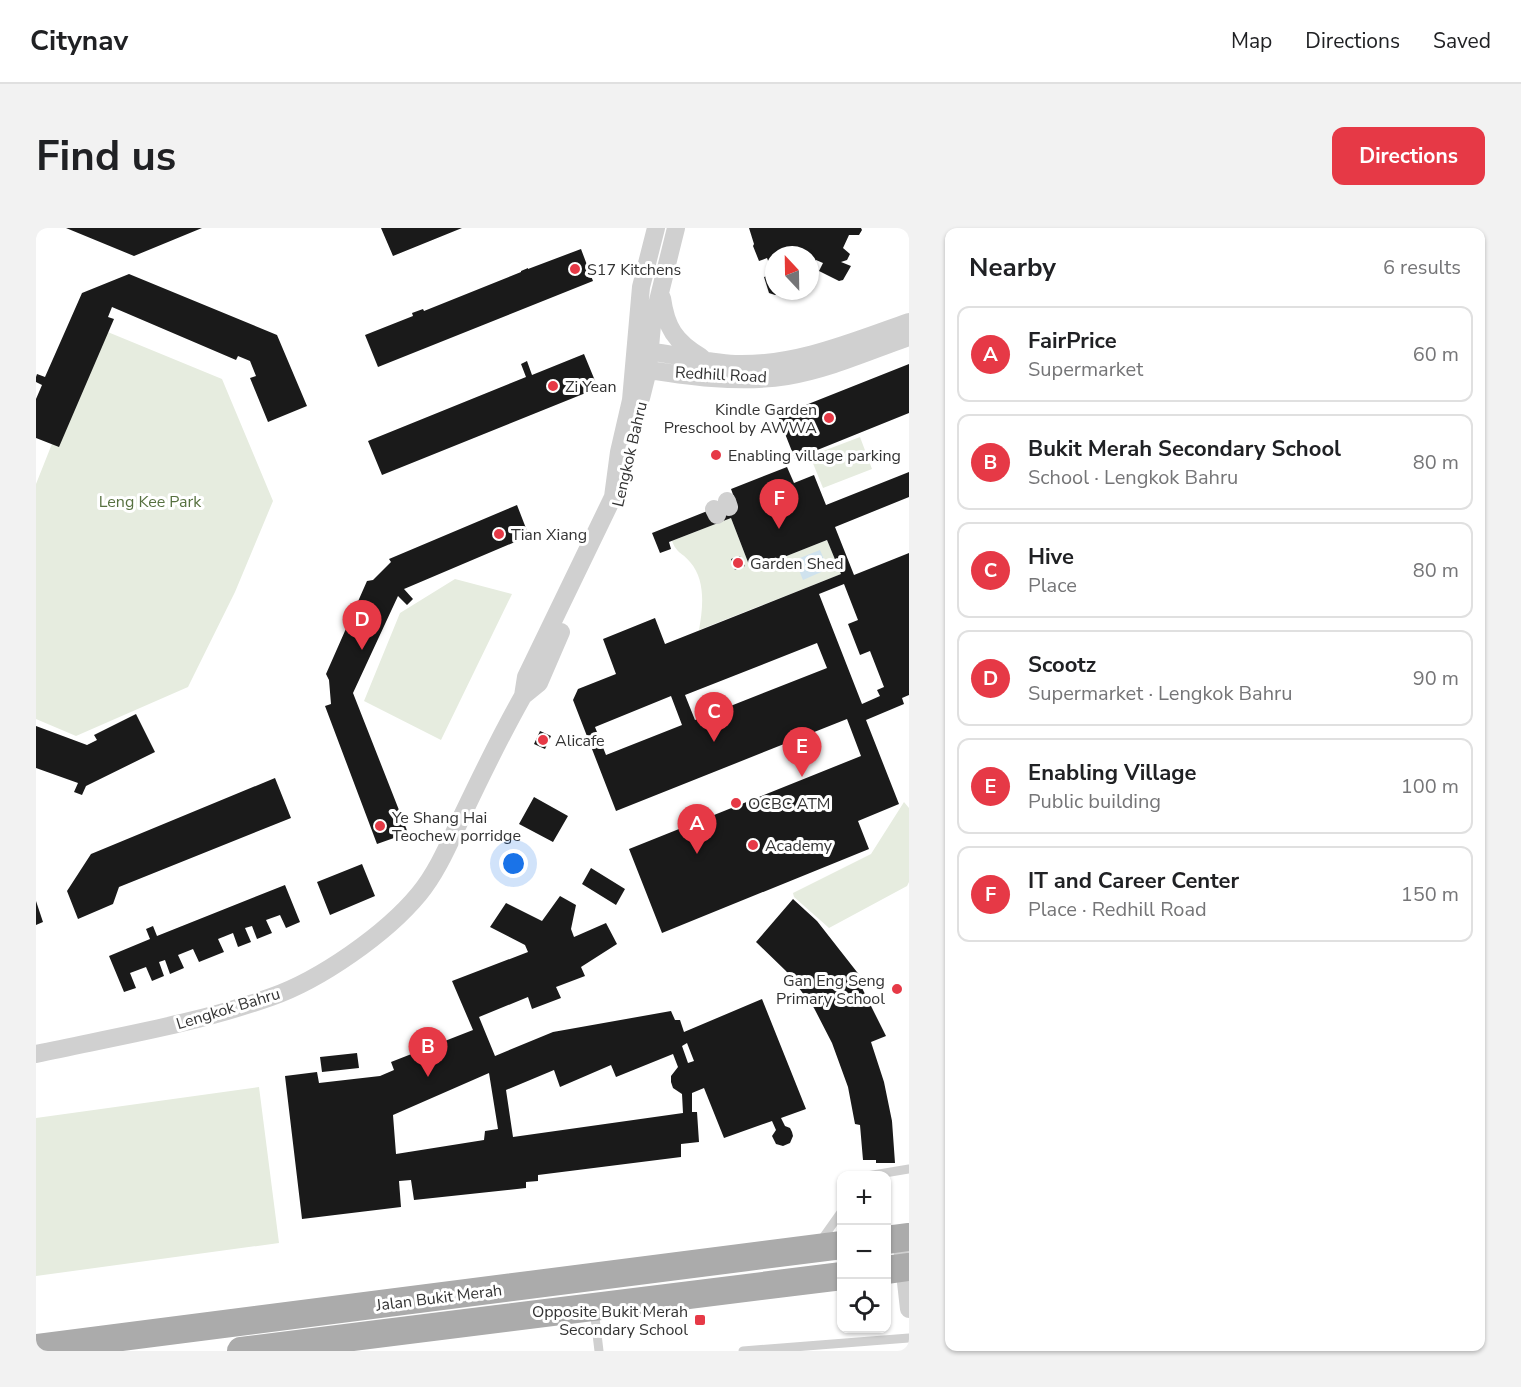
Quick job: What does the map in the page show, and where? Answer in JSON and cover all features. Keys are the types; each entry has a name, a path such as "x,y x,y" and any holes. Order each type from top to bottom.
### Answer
{"main road":[{"name":"Jalan Bukit Merah","path":"36,1348 828,1247"},
{"name":"Jalan Bukit Merah","path":"241,1351 275,1349 594,1306 837,1277"}],"street":[{"name":"Lengkok Bahru","path":"642,360 641,287 657,228"},
{"name":"Lengkok Bahru","path":"36,1054 182,1023 272,997 350,956 387,925 419,893 445,851 522,696 538,683 621,501 642,360 676,228"},
{"name":"Redhill Road","path":"660,291 665,318 675,336 685,348 705,359"},
{"name":"Redhill Road","path":"642,360 705,359 734,363 787,360 816,354 909,322"},
{"name":"Redhill Road","path":"642,360 750,379 785,376 821,368 909,337"},
{"path":"899,1238 900,1268 909,1309"}],"lane":[{"path":"891,1172 909,1169"},
{"path":"828,1247 837,1224"},
{"path":"594,1306 599,1351"},
{"path":"743,1351 909,1338"}],"green space":[{"name":"Leng Kee Park","path":"98,328 222,379 273,501 235,592 188,687 76,736 36,719 36,484"},
{"path":"860,437 872,469 823,488 810,456"},
{"path":"731,518 751,570 827,540 841,574 699,630 702,594 699,577 690,562 678,551 672,541"},
{"path":"455,579 512,594 441,740 364,701 400,613"},
{"path":"904,802 909,808 909,882 907,886 829,928 794,897 793,893 871,854"},
{"path":"259,1087 279,1243 36,1276 36,1118"}],"water":[{"path":"820,550 828,569 803,580 795,560"}],"building":[{"path":"66,228 202,228 134,256"},
{"path":"381,228 462,228 393,256"},
{"path":"749,228 861,228 862,230 859,235 849,235 843,248 850,254 847,260 841,262 851,266 843,280 839,281 819,271 823,263 819,261 819,246 765,246 765,259 759,261"},
{"path":"581,249 593,281 378,367 365,335 413,316 412,313 423,309 424,311"},
{"path":"129,274 277,335 307,406 268,422 250,378 256,376 250,361 238,356 236,360 112,307 108,317 114,319 59,447 36,438 36,399 42,385 36,382 36,377 37,374 45,377 82,293"},
{"path":"584,354 598,388 382,475 368,441 526,377 521,364 527,361 532,375"},
{"path":"909,364 909,413 795,459 778,416"},
{"path":"787,467 794,483 814,475 826,505 909,472 909,497 835,527 854,575 909,553 909,695 902,698 904,704 866,720 899,804 858,821 869,849 662,933 629,849 861,756 847,719 616,811 573,700 578,689 616,674 603,639 655,618 665,644 841,574 827,540 751,570 731,518 669,542 671,549 660,553 652,533 735,500 731,489","holes":["844,584 858,620 848,624 860,655 870,651 884,687 877,690 880,696 862,704 819,594","817,643 827,668 695,720 685,695","671,696 682,725 606,755 595,727"]},
{"path":"517,505 529,536 404,589 413,599 407,605 398,596 353,693 408,833 377,844 325,706 331,704 329,680 326,674 367,581 373,580 391,562 389,559"},
{"name":"Garden Shed","path":"740,556 745,566 735,570 731,559"},
{"path":"136,714 155,752 86,786 82,795 74,792 78,783 36,768 36,726 87,745 97,740 94,735"},
{"name":"Alicafe","path":"540,731 551,736 545,749 534,744"},
{"path":"275,778 291,818 119,887 113,904 78,919 67,891 91,854"},
{"path":"534,797 568,816 553,842 519,824"},
{"path":"362,864 375,896 330,915 317,882"},
{"path":"591,868 625,889 616,905 582,884"},
{"path":"285,885 300,922 286,928 280,915 266,920 272,933 257,939 252,926 245,928 251,942 238,947 233,933 218,939 224,952 199,962 193,949 178,955 184,968 170,974 165,960 159,962 164,976 152,981 146,967 130,973 136,988 124,992 109,956 150,939 146,929 153,926 157,936"},
{"path":"560,896 576,905 571,929 574,937 606,923 617,944 581,967 585,976 556,987 561,998 532,1009 528,997 479,1017 495,1056 553,1032 671,1011 675,1020 680,1020 684,1032 762,999 806,1109 781,1118 792,1132 790,1143 783,1146 776,1144 772,1136 776,1130 772,1121 724,1138 704,1088 692,1093 692,1112 697,1112 699,1142 681,1144 681,1157 538,1175 538,1181 526,1182 526,1188 414,1200 411,1180 399,1181 401,1207 302,1219 285,1076 317,1072 319,1083 380,1076 394,1070 391,1062 473,1030 452,981 528,952 525,945 490,927 506,903 542,921","holes":["687,1043 694,1061 688,1063 682,1046","673,1054 678,1067 671,1076 671,1082 673,1088 682,1094 683,1113 513,1137 506,1090 554,1070 560,1087 611,1065 616,1077","489,1073 498,1129 485,1131 484,1140 396,1154 393,1115"]},
{"path":"793,899 817,921 864,981 860,984 886,1036 871,1042 884,1082 892,1121 895,1163 863,1160 860,1125 855,1124 848,1087 832,1043 814,1008 786,971 756,942"},
{"path":"36,901 43,922 36,925"},
{"path":"357,1053 359,1068 322,1072 320,1057"}],"place":[{"name":"S17 Kitchens","path":"575,269"},
{"name":"Zi Yean","path":"553,386"},
{"name":"Kindle Garden Preschool by AWWA","path":"829,418"},
{"name":"Enabling village parking","path":"716,455"},
{"name":"IT and Career Center","path":"779,529"},
{"name":"Tian Xiang","path":"499,534"},
{"name":"Garden Shed","path":"738,563"},
{"name":"Scootz","path":"362,650"},
{"name":"Alicafe","path":"543,740"},
{"name":"Hive","path":"714,742"},
{"name":"Enabling Village","path":"802,777"},
{"name":"OCBC ATM","path":"736,803"},
{"name":"Ye Shang Hai Teochew porridge","path":"380,826"},
{"name":"Academy","path":"753,845"},
{"name":"FairPrice","path":"697,854"},
{"name":"Gan Eng Seng Primary School","path":"897,989"},
{"name":"Bukit Merah Secondary School","path":"428,1077"},
{"name":"Opposite Bukit Merah Secondary School","path":"700,1320"}]}
